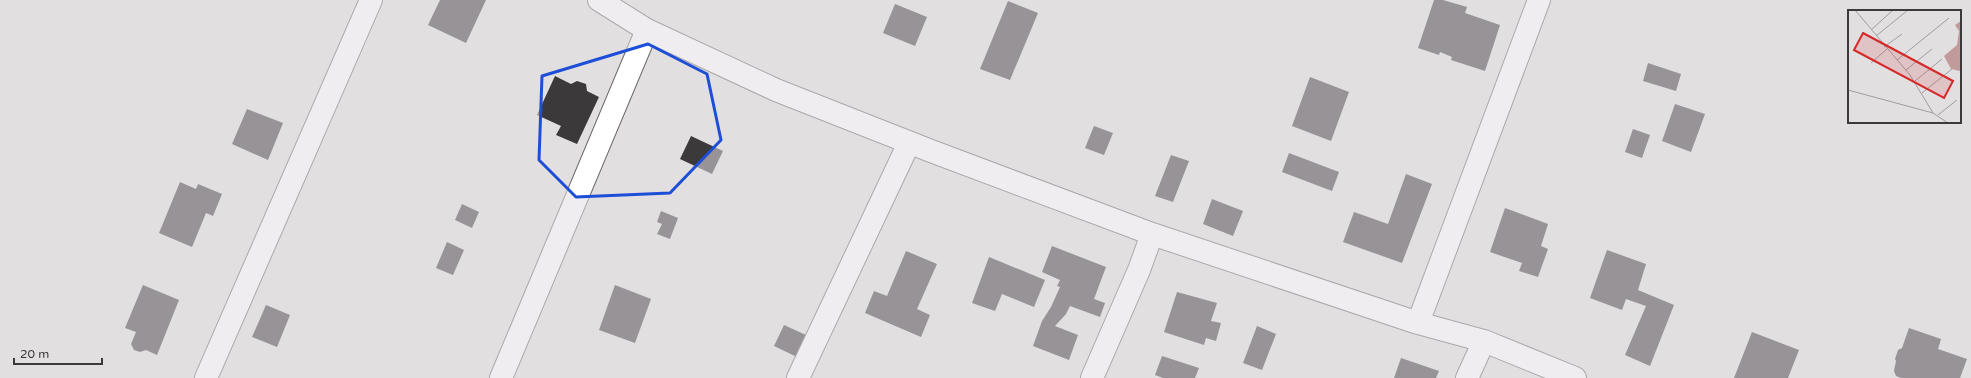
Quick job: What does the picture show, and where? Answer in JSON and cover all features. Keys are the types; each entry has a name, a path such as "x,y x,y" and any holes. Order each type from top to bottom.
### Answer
{"street":[{"path":"206,378 371,0"},
{"path":"599,0 647,30 776,90 909,142 1152,234 1418,323 1484,341 1575,378"},
{"path":"1418,323 1539,0"},
{"path":"500,378 647,30"},
{"path":"798,378 909,142"},
{"path":"1092,378 1152,234"},
{"path":"1467,378 1484,341"}],"highlighted area":[{"path":"648,44 707,74 721,140 670,193 576,197 539,160 542,76"}],"building":[{"path":"440,0 486,0 466,43 428,25"},
{"path":"1434,0 1443,0 1467,7 1465,13 1500,25 1485,71 1451,60 1452,57 1440,52 1439,55 1418,48"},
{"path":"1008,1 1038,13 1010,80 980,69"},
{"path":"895,4 927,17 915,46 883,33"},
{"path":"1648,63 1681,74 1676,91 1643,81"},
{"path":"555,76 571,84 577,81 586,84 587,91 599,97 577,144 556,135 561,126 537,115"},
{"path":"1310,77 1349,92 1331,141 1292,126"},
{"path":"1675,104 1705,114 1691,152 1662,141"},
{"path":"247,109 283,123 268,160 232,144"},
{"path":"1094,126 1113,133 1104,155 1085,148"},
{"path":"1633,129 1650,135 1642,158 1625,152"},
{"path":"691,136 723,151 712,174 680,159"},
{"path":"1289,153 1339,172 1332,191 1282,172"},
{"path":"1171,155 1189,161 1173,202 1155,196"},
{"path":"1406,174 1432,184 1402,263 1343,242 1354,212 1388,224"},
{"path":"180,182 196,189 198,184 222,194 213,216 206,213 192,247 159,233"},
{"path":"1212,199 1243,211 1233,236 1203,224"},
{"path":"462,204 479,212 472,228 455,220"},
{"path":"1505,208 1548,224 1541,246 1548,249 1538,277 1519,271 1522,263 1490,252"},
{"path":"661,211 678,218 670,239 657,234 662,224 657,222"},
{"path":"447,242 464,250 453,275 436,268"},
{"path":"1052,246 1106,267 1094,299 1105,303 1100,317 1070,306 1066,314 1055,326 1078,335 1069,360 1033,346 1042,321 1051,307 1060,287 1057,286 1060,280 1042,272"},
{"path":"1607,250 1646,264 1638,290 1674,305 1650,366 1625,355 1646,306 1626,299 1622,310 1590,298"},
{"path":"906,251 937,264 917,309 930,315 921,337 865,313 874,291 887,296"},
{"path":"989,257 1045,280 1034,307 1002,294 995,311 972,303"},
{"path":"143,285 179,300 157,355 146,350 140,352 134,350 131,344 136,332 125,328"},
{"path":"615,285 651,299 635,343 599,330"},
{"path":"1177,292 1217,303 1211,321 1221,323 1216,341 1206,338 1204,345 1164,332"},
{"path":"266,305 290,315 277,347 252,337"},
{"path":"784,325 806,335 797,357 774,346"},
{"path":"1257,326 1276,334 1262,370 1243,363"},
{"path":"1909,328 1941,339 1938,349 1967,359 1960,378 1901,378 1896,376 1894,371 1895,359 1898,350 1902,348"},
{"path":"1752,332 1799,350 1788,378 1734,378"},
{"path":"1162,356 1199,368 1195,378 1163,378 1155,375"},
{"path":"1401,358 1439,371 1436,378 1394,378"}]}
